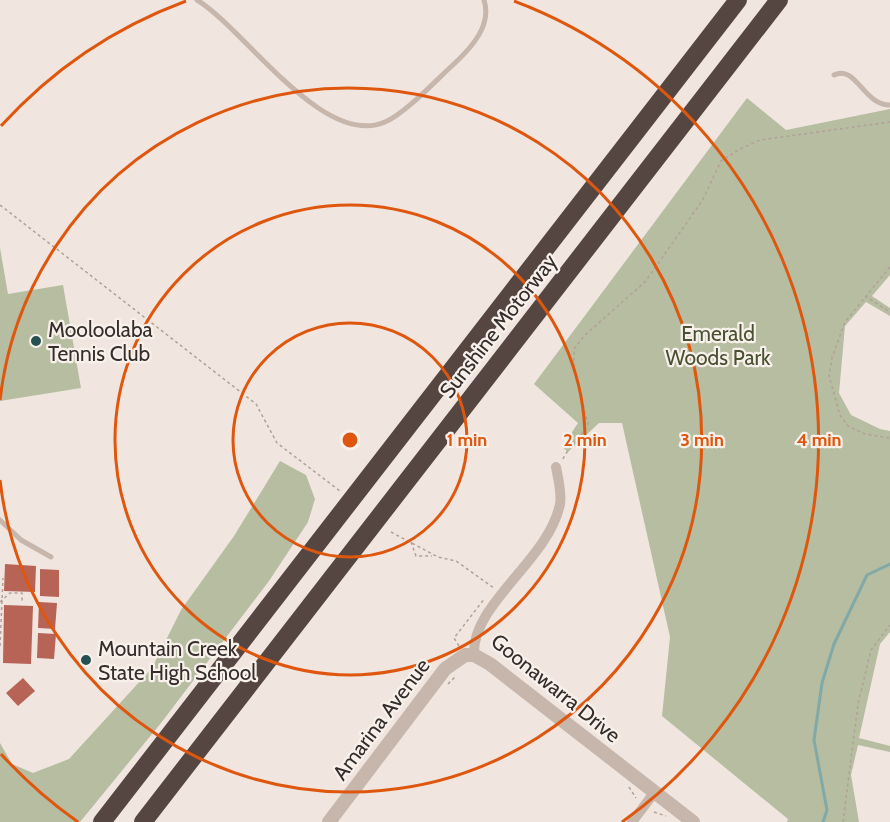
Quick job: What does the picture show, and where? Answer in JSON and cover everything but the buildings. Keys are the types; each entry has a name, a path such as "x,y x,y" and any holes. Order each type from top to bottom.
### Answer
{"highway":[{"name":"Sunshine Motorway","path":"102,822 738,0"},
{"name":"Sunshine Motorway","path":"143,822 779,0"}],"street":[{"name":"Goonawarra Drive","path":"556,467 561,502 553,526 539,550 501,594 476,633 474,656 490,664 693,822"},
{"name":"Amarina Avenue","path":"329,822 435,683 457,658 465,655 474,656"},
{"path":"632,822 654,793"}],"lane":[{"path":"197,0 317,106 346,122 367,126 391,119 466,51 484,24 483,0"},
{"path":"834,75 839,72 849,75 872,100 881,105 890,105"},
{"path":"0,520 21,540 51,557"}],"path":[{"path":"556,467 568,448 583,435 588,424 574,369 574,349 585,335 645,282 702,201 722,161 760,140 890,122"},
{"path":"0,205 256,404 277,443 343,494"},
{"path":"890,267 845,322 829,367 830,384 840,415 848,426 865,434 890,438"},
{"path":"864,296 890,312"},
{"path":"391,531 435,556"},
{"path":"410,541 416,556 435,556 456,561 501,594"},
{"path":"0,646 3,578"},
{"path":"1,601 10,593 22,593 22,601"},
{"path":"459,645 454,638 486,596"},
{"path":"843,822 861,693 872,650 890,625"},
{"path":"435,683 450,684 460,673"},
{"path":"626,784 638,800"},
{"path":"652,812 671,820"}],"green space":[{"name":"Emerald Woods Park","path":"747,98 786,130 890,109 890,275 872,296 890,308 890,316 866,302 845,326 839,393 851,415 880,429 890,431 890,632 880,644 859,738 890,746 890,752 858,745 851,775 859,822 787,822 788,819 662,716 670,637 622,423 599,423 568,452 562,447 578,423 534,384"},
{"name":"Mooloolaba Tennis Club","path":"0,248 8,294 63,285 81,388 0,401"},
{"path":"280,461 306,475 315,499 308,522 269,581 161,723 80,822 0,822 0,743 12,764 33,773 69,759 152,668 181,610 234,536"}],"waterway":[{"path":"823,822 827,810 814,740 822,683 834,644 867,575 890,564"}],"place":[{"name":"Mooloolaba Tennis Club","path":"36,341"},
{"name":"Mountain Creek State High School","path":"86,660"}]}
